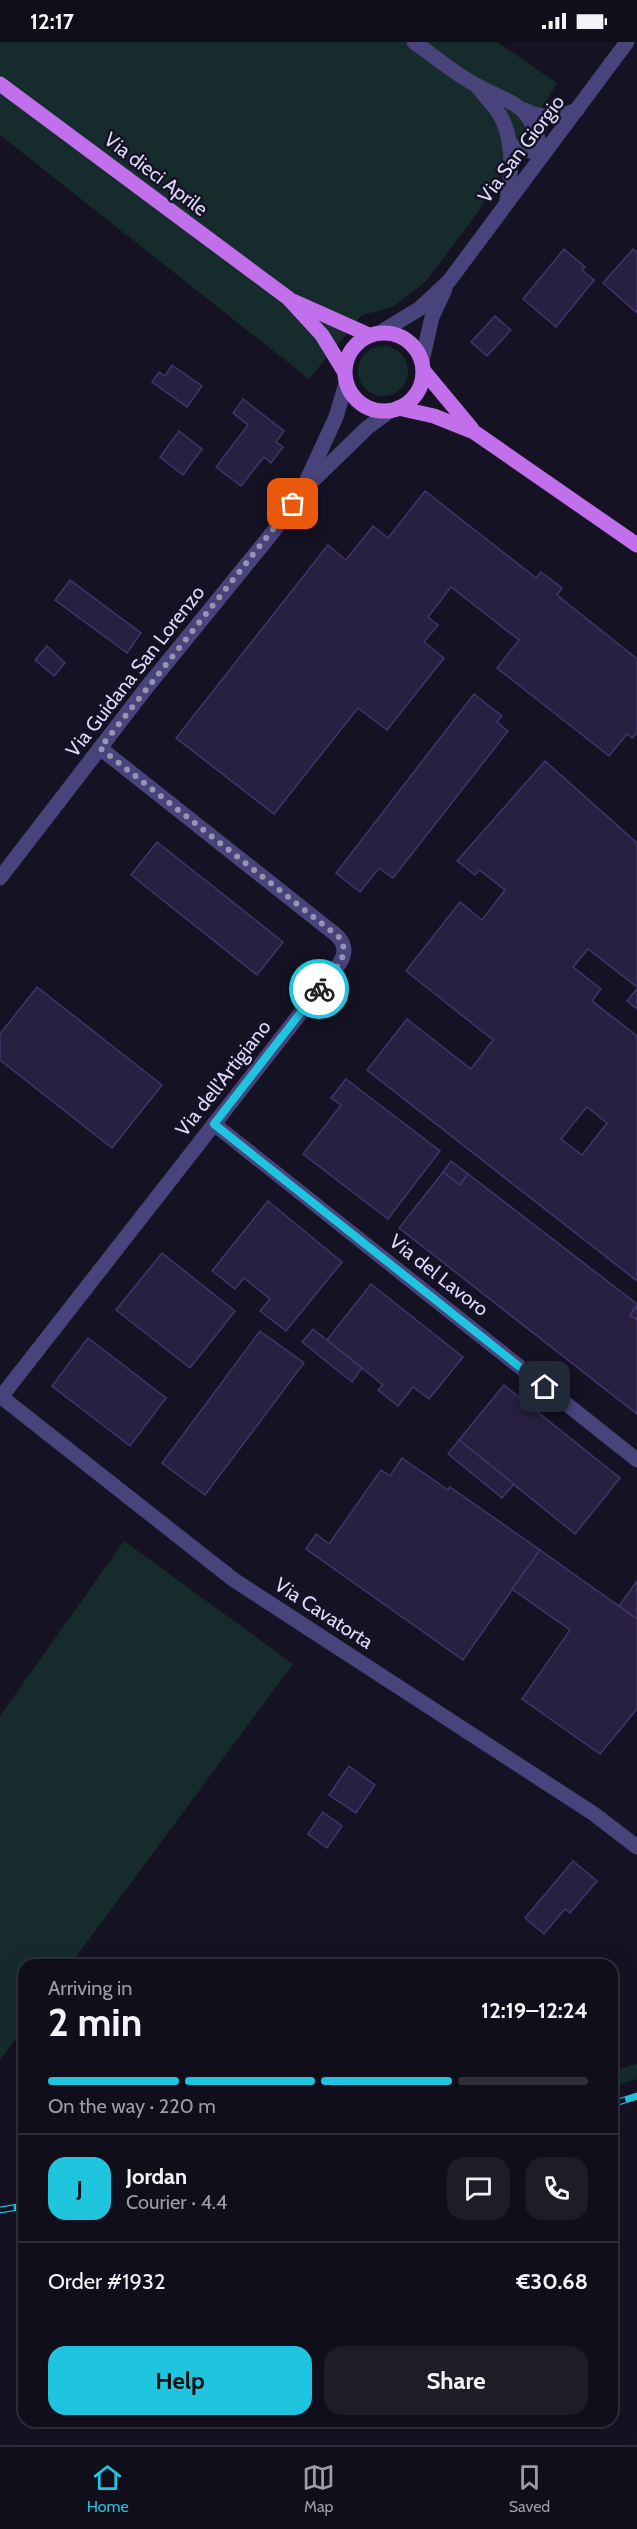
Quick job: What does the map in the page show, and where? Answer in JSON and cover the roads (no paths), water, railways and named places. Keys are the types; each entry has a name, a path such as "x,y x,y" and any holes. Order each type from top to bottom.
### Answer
{"main road":[{"name":"Via dieci Aprile","path":"0,84 288,298 322,335 345,377"},
{"name":"Via dieci Aprile","path":"288,298 375,334"},
{"path":"474,432 422,366 416,349 406,339 394,334 375,334 351,350 346,360 345,377 351,393 368,408 394,409 434,416 474,432 637,544"},
{"path":"394,409 409,402 417,393 422,382 422,366"}],"street":[{"path":"414,42 476,85 506,98 524,110 541,117 553,117 577,110"},
{"name":"Via San Giorgio","path":"375,334 419,309 449,281 627,42"},
{"path":"476,85 502,120 509,144 511,175 506,203"},
{"path":"509,144 543,154 537,131 524,110"},
{"name":"Via San Giorgio","path":"422,366 432,317 449,281"},
{"path":"303,490 336,417 345,377"},
{"path":"303,490 368,427 394,409"},
{"name":"Via Guidana San Lorenzo","path":"0,878 100,748 273,532 303,490"},
{"name":"Via dell'Artigiano","path":"1,1396 342,959 343,942 335,934 100,748"},
{"name":"Via del Lavoro","path":"214,1124 637,1460"},
{"name":"Via Cavatorta","path":"1,1396 234,1580 594,1814 637,1847"}],"railway":[{"path":"618,2102 637,2096"},
{"path":"0,2210 18,2207"}]}
